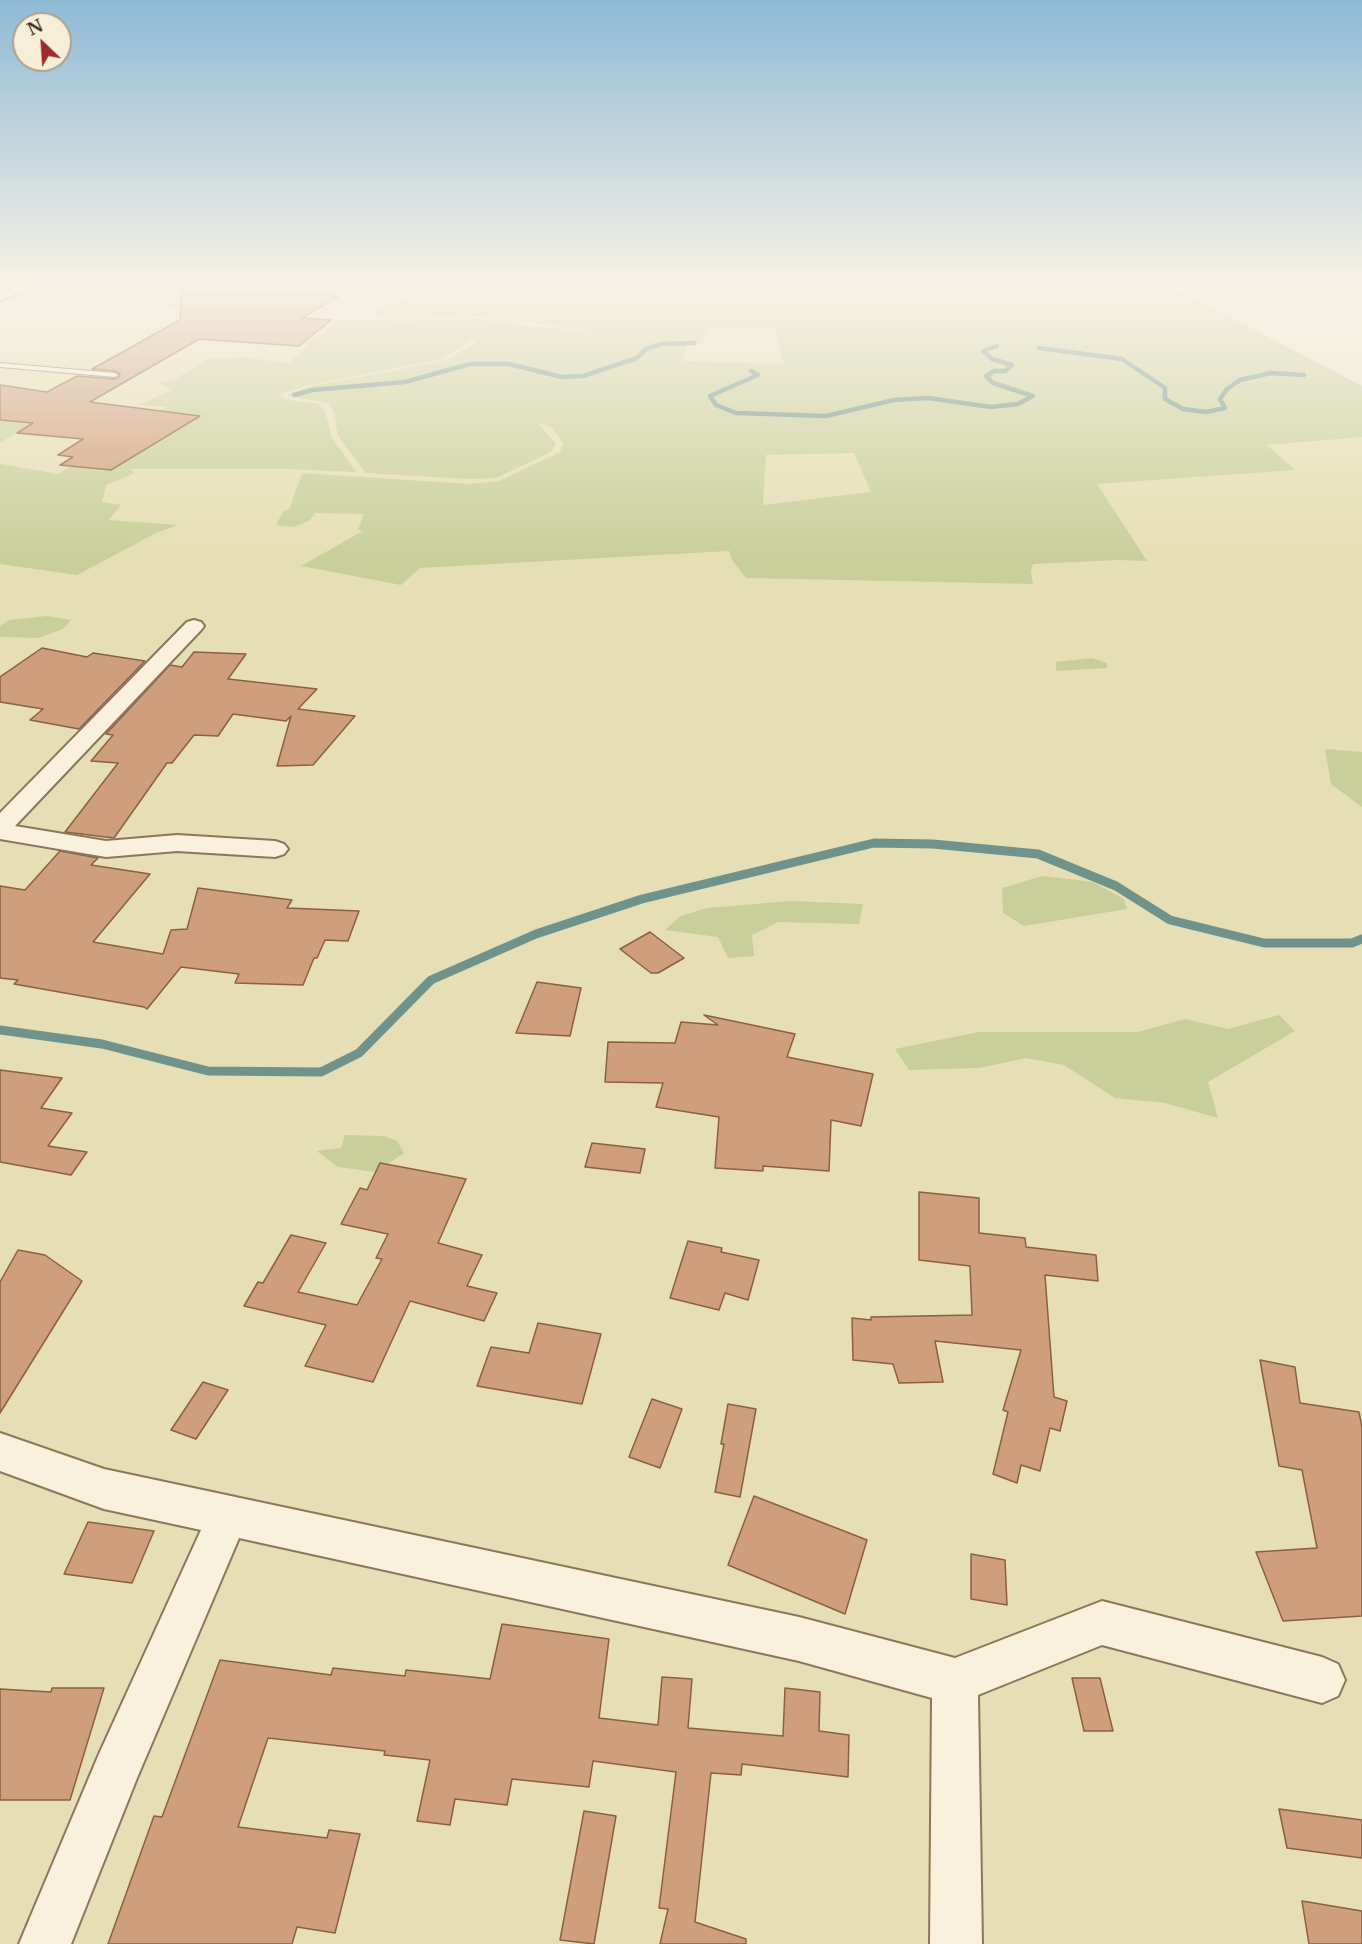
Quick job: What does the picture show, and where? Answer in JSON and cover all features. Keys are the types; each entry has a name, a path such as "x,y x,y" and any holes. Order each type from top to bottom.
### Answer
{"street":[{"path":"0,827 194,627"},
{"path":"0,831 106,849 177,843 275,849"},
{"path":"0,1452 104,1489 799,1639 955,1681 1102,1623 1322,1680"},
{"path":"45,1944 116,1771 228,1516"},
{"path":"955,1681 956,1944"}],"shaded area":[{"path":"0,375 1340,375 1362,386 1362,1944 0,1944"}],"green space":[{"path":"182,375 362,375 309,385 280,396 285,399 319,404 326,413 331,436 356,472 287,469 129,469 135,473 106,485 102,502 121,505 109,520 178,525 156,533 77,575 0,564 0,464 59,474 121,432 166,407 139,405 171,390 159,383 174,380"},
{"path":"371,375 1340,375 1362,386 1362,437 1267,445 1295,470 1097,484 1147,561 1033,564 1031,572 1033,584 746,578 732,560 729,551 420,568 401,585 301,566 363,531 358,530 364,514 315,513 309,521 293,527 276,525 284,510 289,510 302,473 469,484 499,481 560,452 563,443 551,427 538,423 556,444 551,452 496,478 467,479 366,473 338,436 334,412 328,403 288,396 311,386","holes":["854,453 871,492 763,505 766,455"]},
{"path":"36,420 0,443 0,422"},
{"path":"47,616 71,620 63,629 38,638 0,637 0,626 9,620"},
{"path":"1092,658 1107,663 1107,668 1056,671 1056,662"},
{"path":"1325,749 1362,752 1362,807 1331,784"},
{"path":"1042,876 1093,882 1124,899 1127,909 1024,926 1003,913 1002,888"},
{"path":"791,901 863,904 859,924 778,922 752,935 754,956 728,958 718,937 665,930 681,916 707,908"},
{"path":"1279,1015 1295,1031 1208,1082 1218,1118 1165,1103 1115,1098 1064,1065 1026,1058 979,1068 909,1070 895,1049 979,1032 1138,1032 1185,1019 1228,1029"},
{"path":"345,1135 384,1136 397,1141 404,1153 376,1172 338,1167 317,1151 341,1148"}],"building":[{"path":"120,375 137,375 90,402 200,416 111,470 60,465 73,457 58,455 83,439 17,433 33,423 0,420 0,385 47,392 77,376 115,379"},
{"path":"42,648 87,657 93,653 145,661 79,729 30,720 43,709 0,702 0,677"},
{"path":"194,652 246,654 228,679 317,689 298,709 355,716 313,765 277,766 291,716 286,721 233,714 218,736 194,735 172,763 167,763 114,838 65,832 118,763 91,761 113,735 106,734 170,665 182,667"},
{"path":"60,851 98,858 91,865 150,874 93,942 163,954 171,930 187,929 198,888 292,900 287,908 359,911 348,941 325,940 317,958 314,958 303,985 235,983 239,974 181,967 147,1009 14,984 18,980 0,978 0,886 25,890"},
{"path":"650,932 684,958 658,973 651,973 620,949"},
{"path":"537,982 581,988 570,1036 516,1033"},
{"path":"704,1015 795,1034 787,1057 873,1074 861,1126 831,1120 829,1171 763,1166 763,1171 715,1168 719,1117 656,1107 663,1083 605,1082 608,1042 675,1043 681,1022 718,1025"},
{"path":"0,1070 62,1078 41,1108 72,1113 48,1146 87,1152 71,1175 0,1162"},
{"path":"592,1143 645,1149 640,1173 585,1167"},
{"path":"380,1163 466,1179 438,1243 482,1255 467,1286 497,1293 484,1321 410,1301 373,1382 305,1366 326,1325 244,1306 258,1282 263,1283 291,1235 326,1243 298,1292 357,1305 382,1259 376,1258 388,1234 341,1224 360,1188 367,1190"},
{"path":"919,1192 979,1198 979,1233 1025,1238 1026,1247 1096,1255 1098,1281 1045,1275 1054,1397 1067,1401 1060,1431 1050,1428 1040,1471 1021,1465 1017,1483 993,1474 1008,1412 1003,1410 1021,1350 935,1341 943,1382 899,1383 893,1364 853,1360 852,1318 871,1320 871,1317 972,1315 970,1266 919,1260"},
{"path":"688,1241 722,1248 721,1252 759,1260 748,1300 725,1293 719,1310 670,1298"},
{"path":"18,1250 45,1255 82,1281 0,1413 0,1282"},
{"path":"538,1323 601,1334 582,1404 477,1386 491,1347 529,1353"},
{"path":"1260,1360 1295,1367 1300,1403 1359,1412 1362,1427 1362,1616 1283,1621 1256,1552 1317,1548 1302,1470 1279,1466"},
{"path":"203,1382 228,1390 196,1439 171,1430"},
{"path":"652,1399 682,1409 660,1468 629,1457"},
{"path":"728,1404 756,1409 740,1497 715,1492 724,1444 721,1444"},
{"path":"754,1496 867,1540 845,1614 728,1565"},
{"path":"88,1522 154,1531 132,1583 64,1574"},
{"path":"971,1554 1005,1560 1007,1605 971,1599"},
{"path":"502,1624 609,1639 599,1718 658,1725 662,1677 692,1679 688,1728 783,1736 785,1688 820,1692 819,1731 849,1735 848,1777 742,1764 741,1775 711,1773 695,1922 746,1939 746,1944 660,1944 668,1909 659,1908 676,1772 593,1761 589,1787 512,1779 507,1805 455,1799 450,1825 417,1821 430,1760 384,1755 385,1751 268,1738 238,1827 327,1838 329,1830 360,1834 335,1933 297,1927 292,1944 108,1944 154,1816 162,1817 220,1660 331,1675 333,1668 405,1676 406,1670 490,1679"},
{"path":"1072,1678 1100,1678 1113,1731 1084,1731"},
{"path":"52,1688 104,1688 70,1800 0,1800 0,1689 51,1692"},
{"path":"1279,1809 1362,1820 1362,1858 1287,1848"},
{"path":"584,1811 616,1816 594,1944 560,1940"},
{"path":"1302,1901 1362,1911 1362,1944 1309,1944"}],"waterway":[{"path":"294,395 312,390 405,382 431,375"},
{"path":"553,375 562,377 587,375"},
{"path":"758,375 710,396 716,405 736,413 826,416 894,400 928,398 991,407 1018,404 1033,396 993,383 986,376 988,375"},
{"path":"1145,375 1165,388 1165,399 1183,409 1206,412 1225,408 1220,399 1227,389 1240,380 1263,375"},
{"path":"1299,375 1304,375"},
{"path":"0,1030 102,1044 208,1071 321,1072 359,1053 431,980 536,934 642,899 874,843 933,844 1038,854 1116,886 1170,920 1264,943 1352,943 1362,939"}]}
